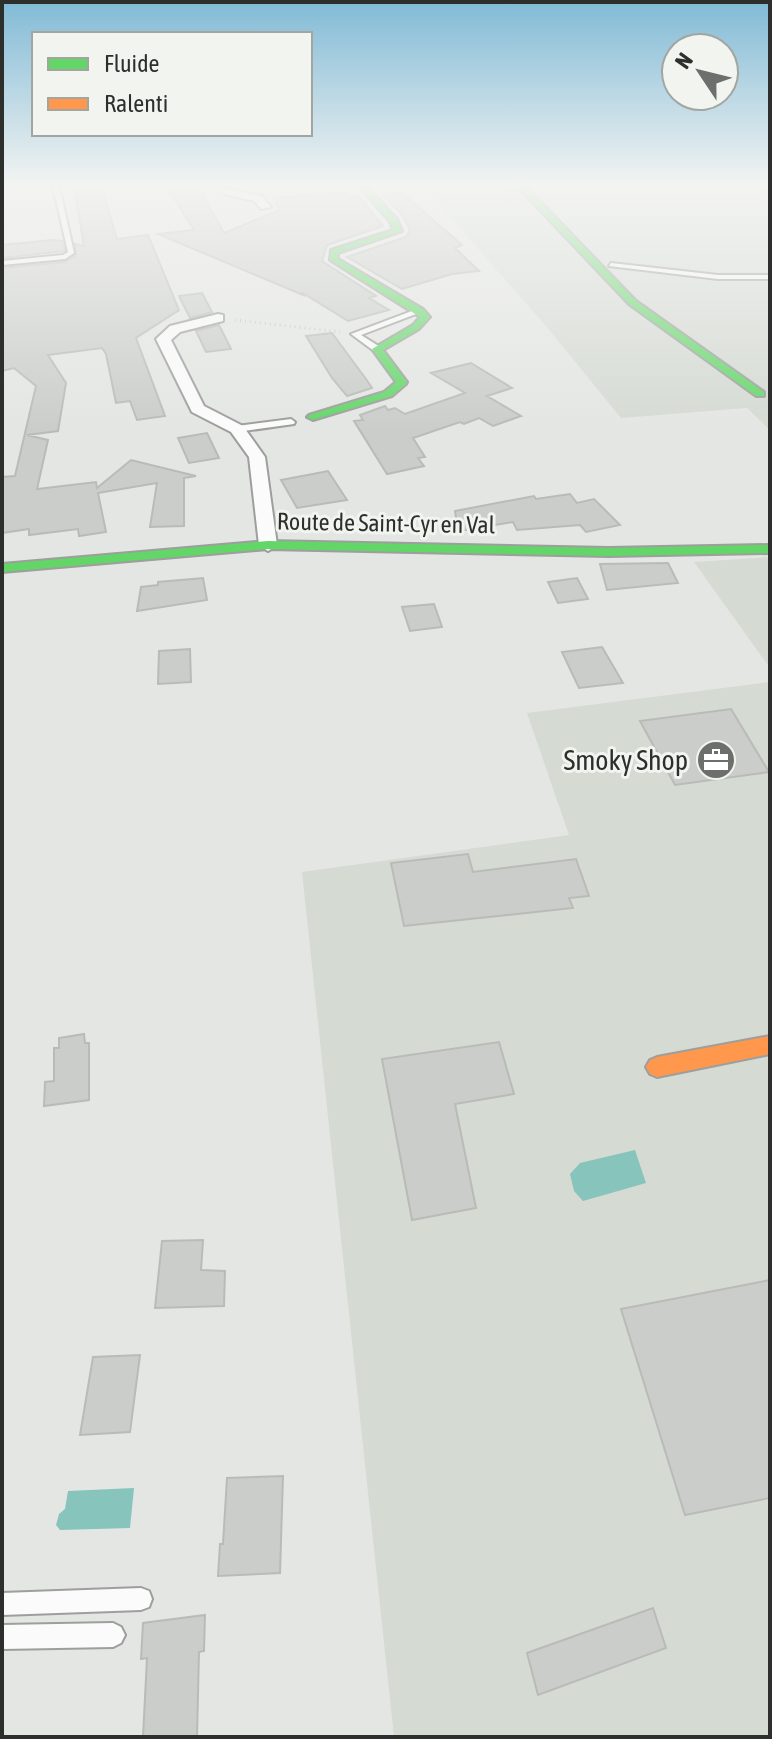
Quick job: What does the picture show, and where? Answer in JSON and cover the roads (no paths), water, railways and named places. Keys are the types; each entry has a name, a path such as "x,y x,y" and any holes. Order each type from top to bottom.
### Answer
{"street":[{"path":"313,417 399,388 402,382 377,349 385,341 423,322 425,317 420,311 346,267"},
{"path":"599,267 633,303 760,394"},
{"path":"218,318 175,329 163,339 198,409 237,429 257,457 268,545"},
{"name":"Route de Saint-Cyr en Val","path":"2,568 268,545 609,552 770,549"},
{"path":"657,1067 770,1045"}],"lane":[{"path":"630,267 718,277 770,277"},
{"path":"377,349 355,334 420,311"},
{"path":"237,429 291,422"},
{"path":"2,1604 141,1599"},
{"path":"2,1637 113,1635"}],"water":[{"path":"635,1150 646,1183 583,1201 574,1191 570,1174 580,1163"},
{"path":"134,1488 130,1528 60,1530 56,1525 59,1514 65,1509 68,1491"}],"place":[{"name":"Smoky Shop","path":"716,760"}]}
